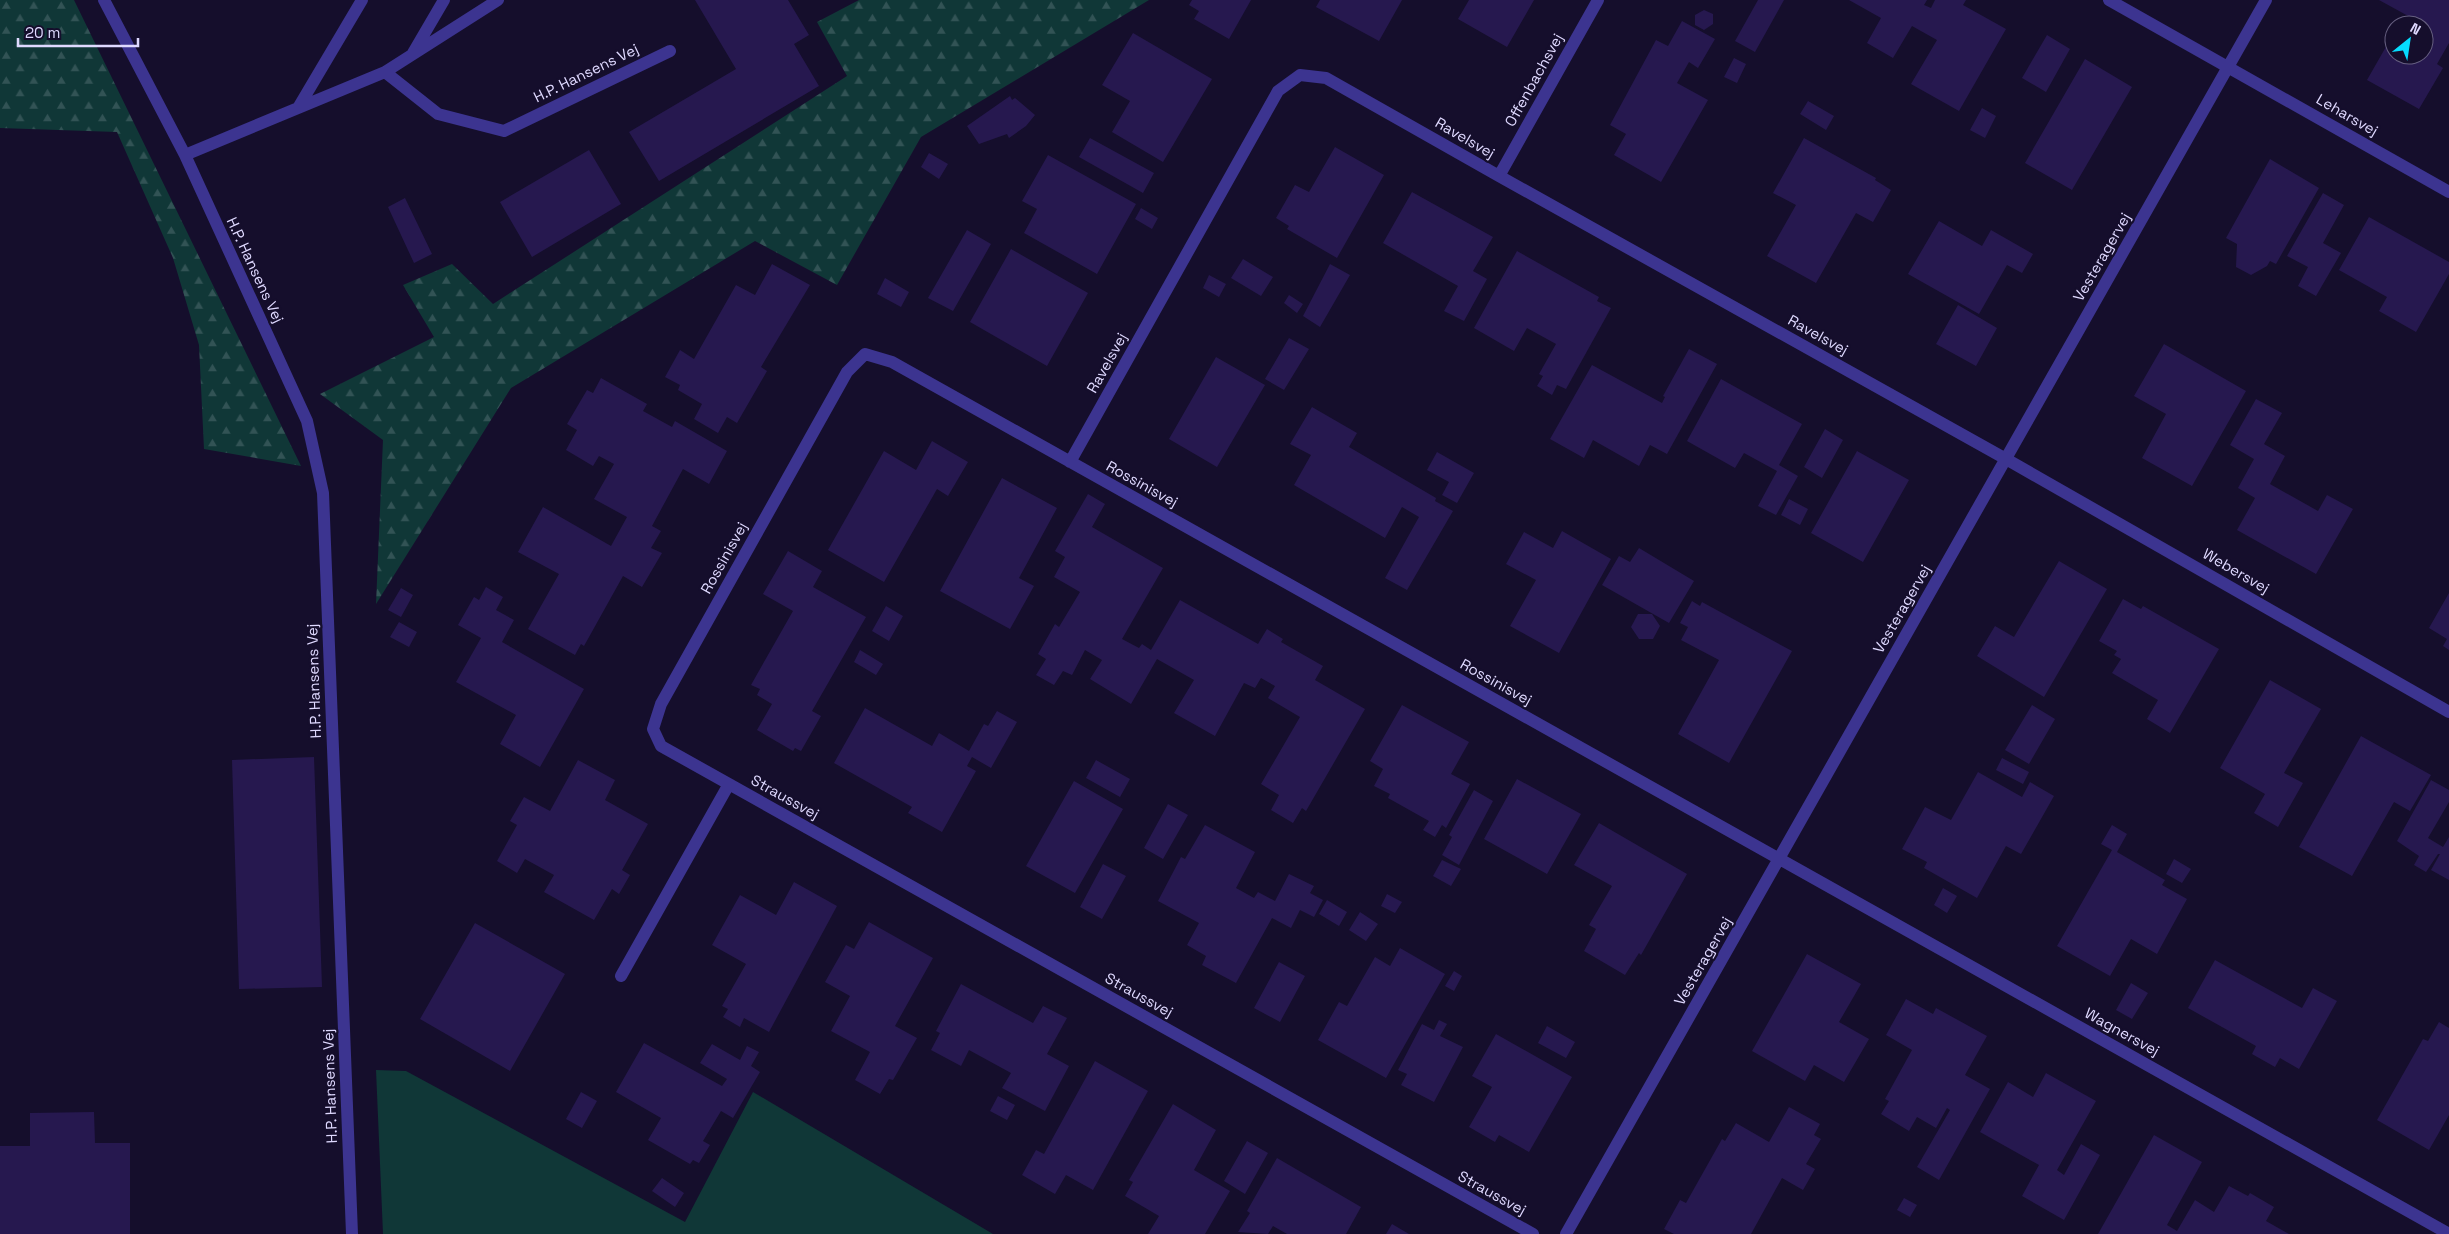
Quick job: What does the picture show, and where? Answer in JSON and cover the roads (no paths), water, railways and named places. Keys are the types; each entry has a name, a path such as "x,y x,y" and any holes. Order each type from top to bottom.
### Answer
{"street":[{"name":"H.P. Hansens Vej","path":"104,0 185,155 307,421 323,493 352,1234"},
{"path":"298,108 362,0"},
{"path":"411,55 444,0"},
{"path":"185,155 385,72 498,0"},
{"name":"Offenbachsvej","path":"1499,176 1598,0"},
{"path":"2109,0 2228,66"},
{"name":"Vesteragervej","path":"1566,1234 2266,0"},
{"name":"H.P. Hansens Vej","path":"385,72 438,114 504,131 670,50"},
{"name":"Leharsvej","path":"2228,66 2449,192"},
{"name":"Ravelsvej","path":"1070,462 1278,90 1300,75 1326,78 2006,458"},
{"name":"Rossinisvej","path":"653,729 661,704 847,372 865,354 892,362 1779,859"},
{"name":"Webersvej","path":"2006,458 2449,712"},
{"name":"Straussvej","path":"653,729 661,746 1533,1234"},
{"name":"Straussvej","path":"621,976 729,784"},
{"name":"Wagnersvej","path":"1779,859 2448,1234"}]}
